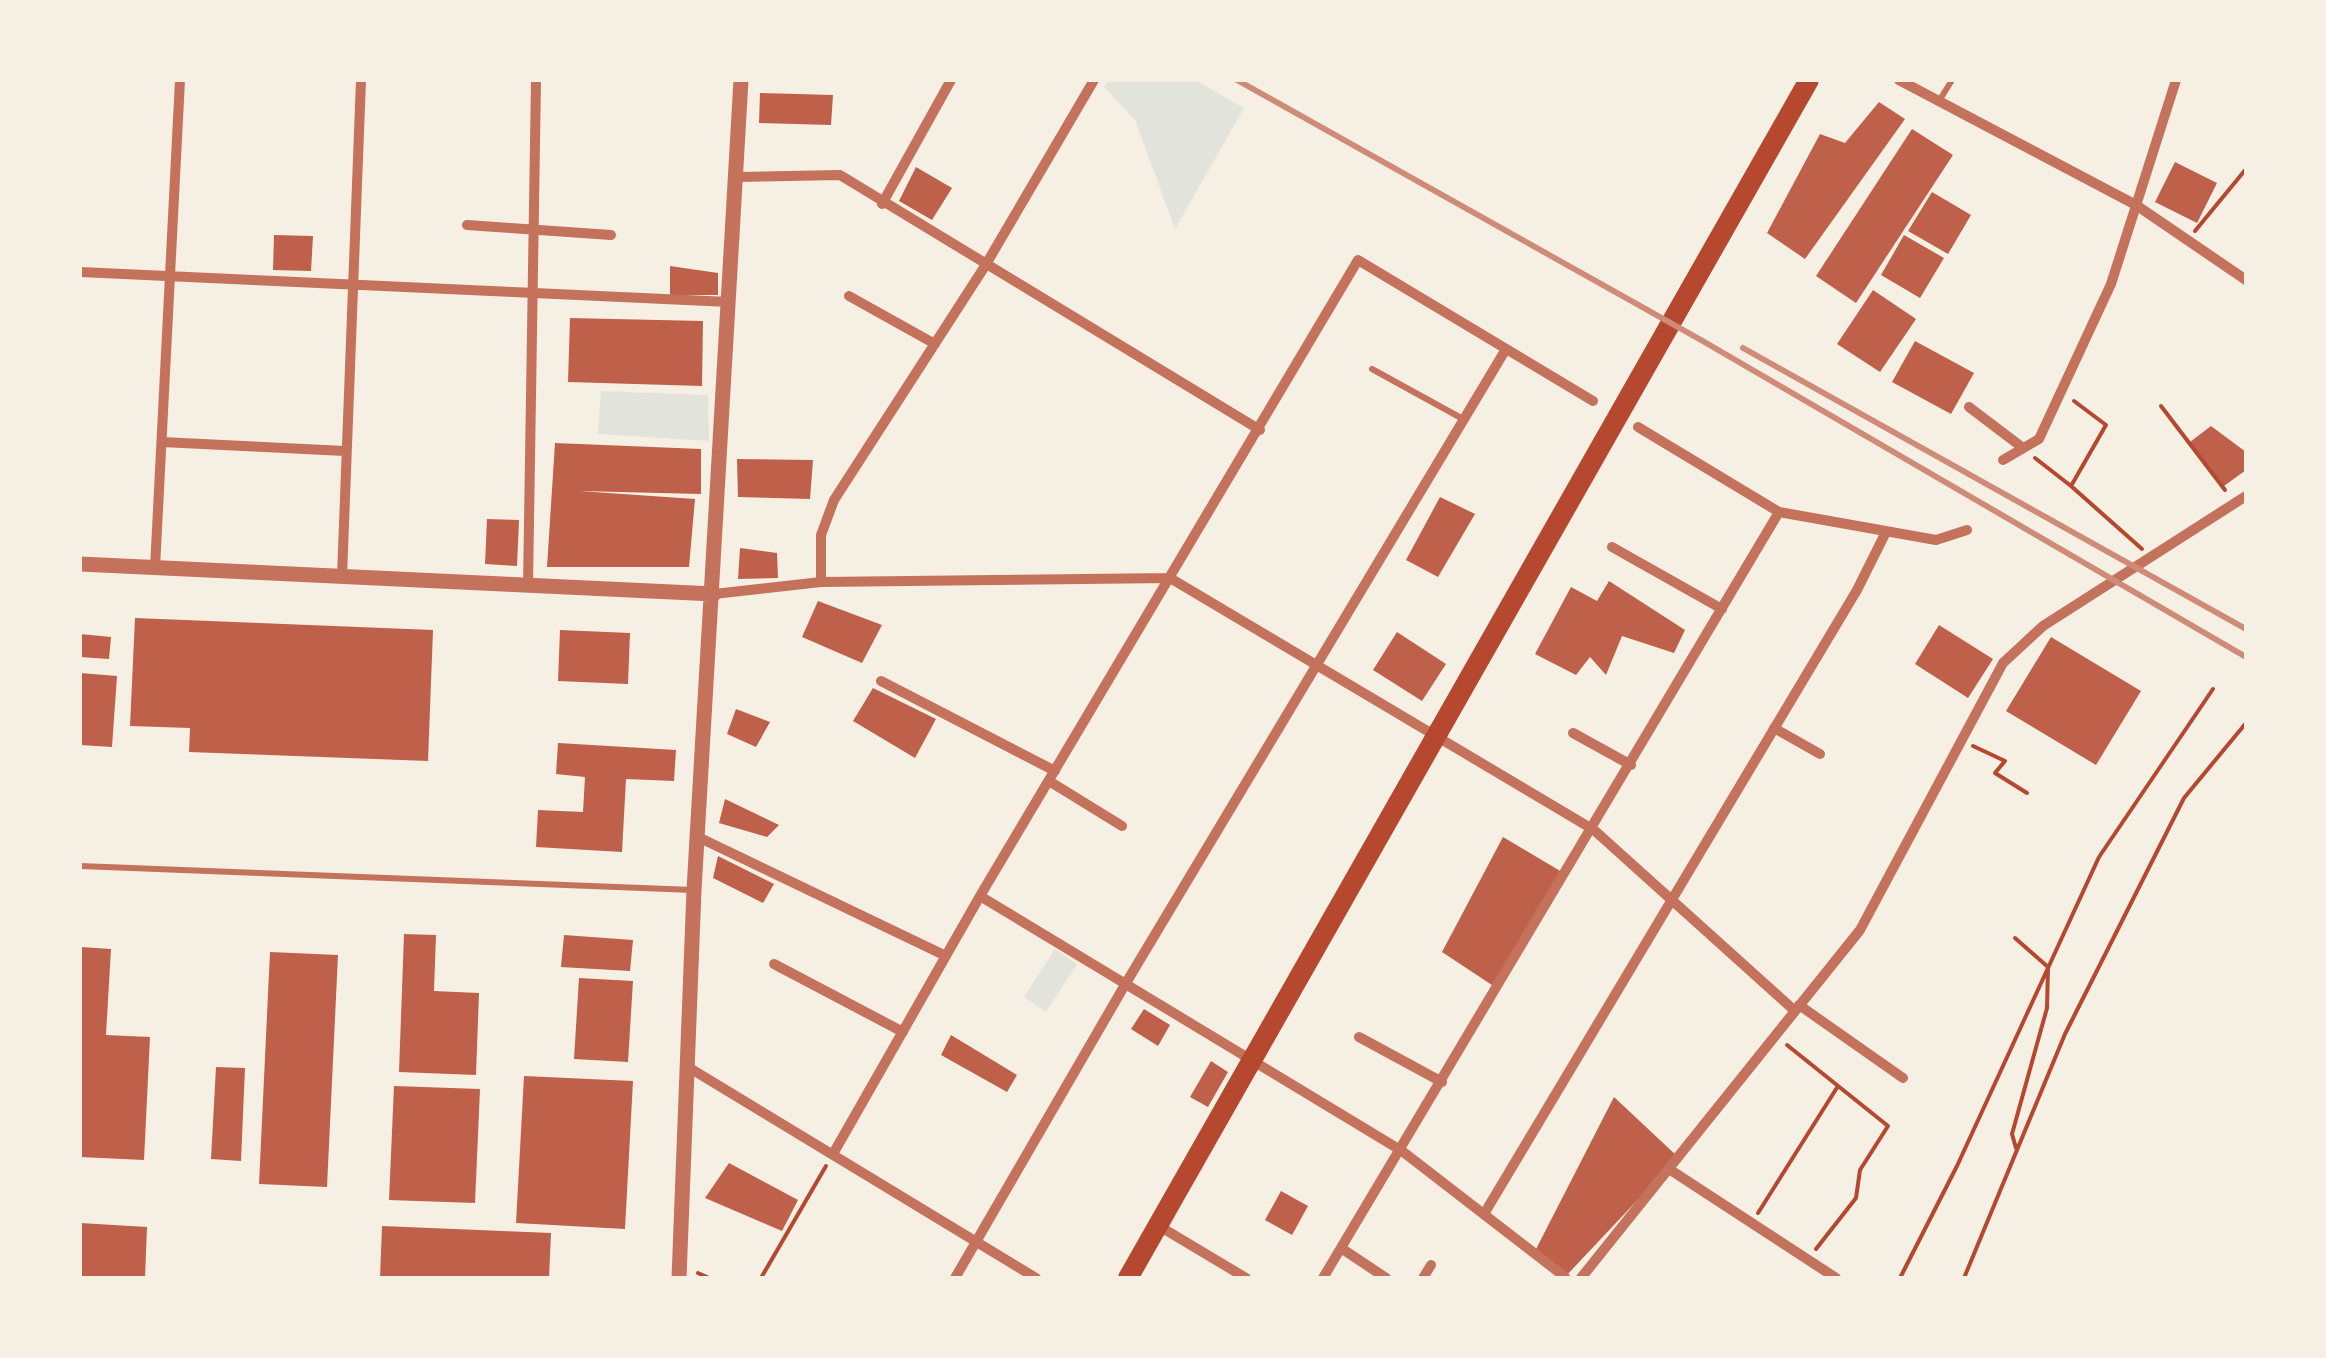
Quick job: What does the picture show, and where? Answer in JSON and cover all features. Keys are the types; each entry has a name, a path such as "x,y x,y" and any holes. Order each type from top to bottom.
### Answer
{"main road":[{"path":"1128,1278 1439,738 1809,80"}],"street":[{"path":"156,568 180,80"},
{"path":"342,576 361,80"},
{"path":"528,585 536,80"},
{"path":"679,1278 694,890 741,80"},
{"path":"882,204 952,80"},
{"path":"821,582 821,535 834,500 985,266 1094,80"},
{"path":"1899,80 2136,205 2190,238 2246,280"},
{"path":"2003,460 2039,439 2058,388 2111,284 2176,80"},
{"path":"738,177 840,175 1260,430"},
{"path":"467,225 610,236"},
{"path":"833,1154 980,896 1358,260 1593,401"},
{"path":"80,272 729,302"},
{"path":"849,296 935,344"},
{"path":"955,1278 1126,983 1506,349"},
{"path":"1969,407 2023,448"},
{"path":"1638,427 1779,512 1936,540 1967,530"},
{"path":"162,442 345,451"},
{"path":"1581,1278 1860,930 2004,663 2028,637 2246,496"},
{"path":"1323,1278 1594,830 1779,512"},
{"path":"1484,1214 1858,590 1886,532"},
{"path":"1612,547 1722,610"},
{"path":"80,564 714,594 821,582 1170,578 1594,830 1797,1008 1903,1078"},
{"path":"881,681 1052,776 1122,826"},
{"path":"1774,728 1820,754"},
{"path":"1574,732 1631,765"},
{"path":"698,837 946,956"},
{"path":"980,896 1402,1151 1565,1277"},
{"path":"774,964 903,1032"},
{"path":"1359,1037 1442,1082"},
{"path":"688,1067 1036,1278"},
{"path":"1668,1169 1828,1276"},
{"path":"1159,1226 1246,1278"},
{"path":"1342,1248 1386,1278"},
{"path":"1423,1278 1432,1265"}],"lane":[{"path":"1939,101 1952,80"},
{"path":"1372,369 1464,419"},
{"path":"80,866 694,890"}],"path":[{"path":"2190,238 2246,169"},
{"path":"2058,388 2106,425 2071,486"},
{"path":"2161,406 2236,505"},
{"path":"2023,448 2152,558"},
{"path":"1900,1278 2099,857 2213,689"},
{"path":"1964,1278 2065,1034 2184,798 2246,723"},
{"path":"1960,739 2005,761 1995,773 2028,793"},
{"path":"2015,938 2048,967"},
{"path":"2017,1151 2012,1134 2047,1008 2048,967"},
{"path":"1775,1036 1888,1126 1860,1170 1856,1198 1808,1260"},
{"path":"1752,1223 1838,1086"},
{"path":"761,1278 833,1154"}],"shaded area":[{"path":"1108,80 1195,80 1244,108 1175,229 1135,120 1104,87"},
{"path":"601,391 708,395 709,441 598,434"},
{"path":"1055,949 1077,964 1046,1012 1024,997"}],"building":[{"path":"760,93 833,95 831,125 759,123"},
{"path":"1879,102 1905,119 1805,259 1767,233 1820,134 1845,143"},
{"path":"1912,129 1953,155 1856,303 1816,276"},
{"path":"2175,162 2217,183 2197,223 2155,202"},
{"path":"916,167 952,188 932,220 899,201"},
{"path":"1932,192 1971,215 1948,254 1908,231"},
{"path":"274,235 313,236 311,271 273,270"},
{"path":"1904,235 1944,258 1920,298 1881,275"},
{"path":"670,266 718,273 718,295 670,295"},
{"path":"1873,290 1916,319 1880,372 1837,344"},
{"path":"570,318 703,321 702,386 568,382"},
{"path":"1915,341 1974,373 1951,414 1892,382"},
{"path":"2211,426 2246,452 2246,470 2224,486 2190,442"},
{"path":"555,443 701,449 701,494 579,491 695,499 689,567 547,567"},
{"path":"737,459 813,460 810,499 738,497"},
{"path":"1440,497 1475,514 1438,577 1406,560"},
{"path":"487,519 519,520 517,566 485,564"},
{"path":"740,548 777,553 778,578 738,579"},
{"path":"1609,581 1685,630 1674,653 1622,636 1606,675 1590,657 1576,675 1535,654 1571,587 1597,601"},
{"path":"818,601 882,625 862,663 802,637"},
{"path":"135,618 433,630 428,761 189,752 190,728 130,726"},
{"path":"1939,625 1993,659 1968,698 1915,664"},
{"path":"560,630 630,633 628,684 558,681"},
{"path":"1397,632 1446,664 1422,701 1373,670"},
{"path":"80,634 111,637 109,659 80,657"},
{"path":"2051,637 2141,691 2096,765 2006,711"},
{"path":"80,673 117,676 112,747 80,745"},
{"path":"873,688 936,719 915,758 853,721"},
{"path":"736,709 770,722 756,747 727,734"},
{"path":"558,743 676,750 674,781 626,779 622,852 536,847 538,810 583,812 585,777 556,774"},
{"path":"725,799 779,825 767,837 719,823"},
{"path":"1503,837 1567,875 1498,989 1442,952"},
{"path":"718,856 774,884 763,903 713,878"},
{"path":"404,934 436,935 434,991 479,993 476,1075 399,1072"},
{"path":"564,935 633,940 630,971 561,967"},
{"path":"80,947 111,949 106,1035 150,1037 144,1160 80,1157"},
{"path":"270,952 338,955 327,1187 259,1184"},
{"path":"579,978 633,981 628,1062 574,1059"},
{"path":"1144,1009 1170,1025 1158,1046 1131,1029"},
{"path":"951,1035 1017,1075 1007,1092 941,1055"},
{"path":"1211,1061 1228,1072 1208,1107 1190,1097"},
{"path":"216,1067 245,1068 241,1161 211,1159"},
{"path":"524,1076 633,1081 625,1229 516,1223"},
{"path":"394,1086 480,1089 475,1203 389,1200"},
{"path":"1614,1097 1678,1157 1565,1277 1534,1253"},
{"path":"729,1163 798,1200 782,1231 705,1198"},
{"path":"1281,1191 1308,1206 1292,1235 1265,1220"},
{"path":"80,1223 147,1227 145,1278 80,1278"},
{"path":"382,1226 551,1233 549,1278 380,1278"}],"railway":[{"path":"1237,80 1701,340 2246,657"},
{"path":"1743,348 2246,629"}]}
